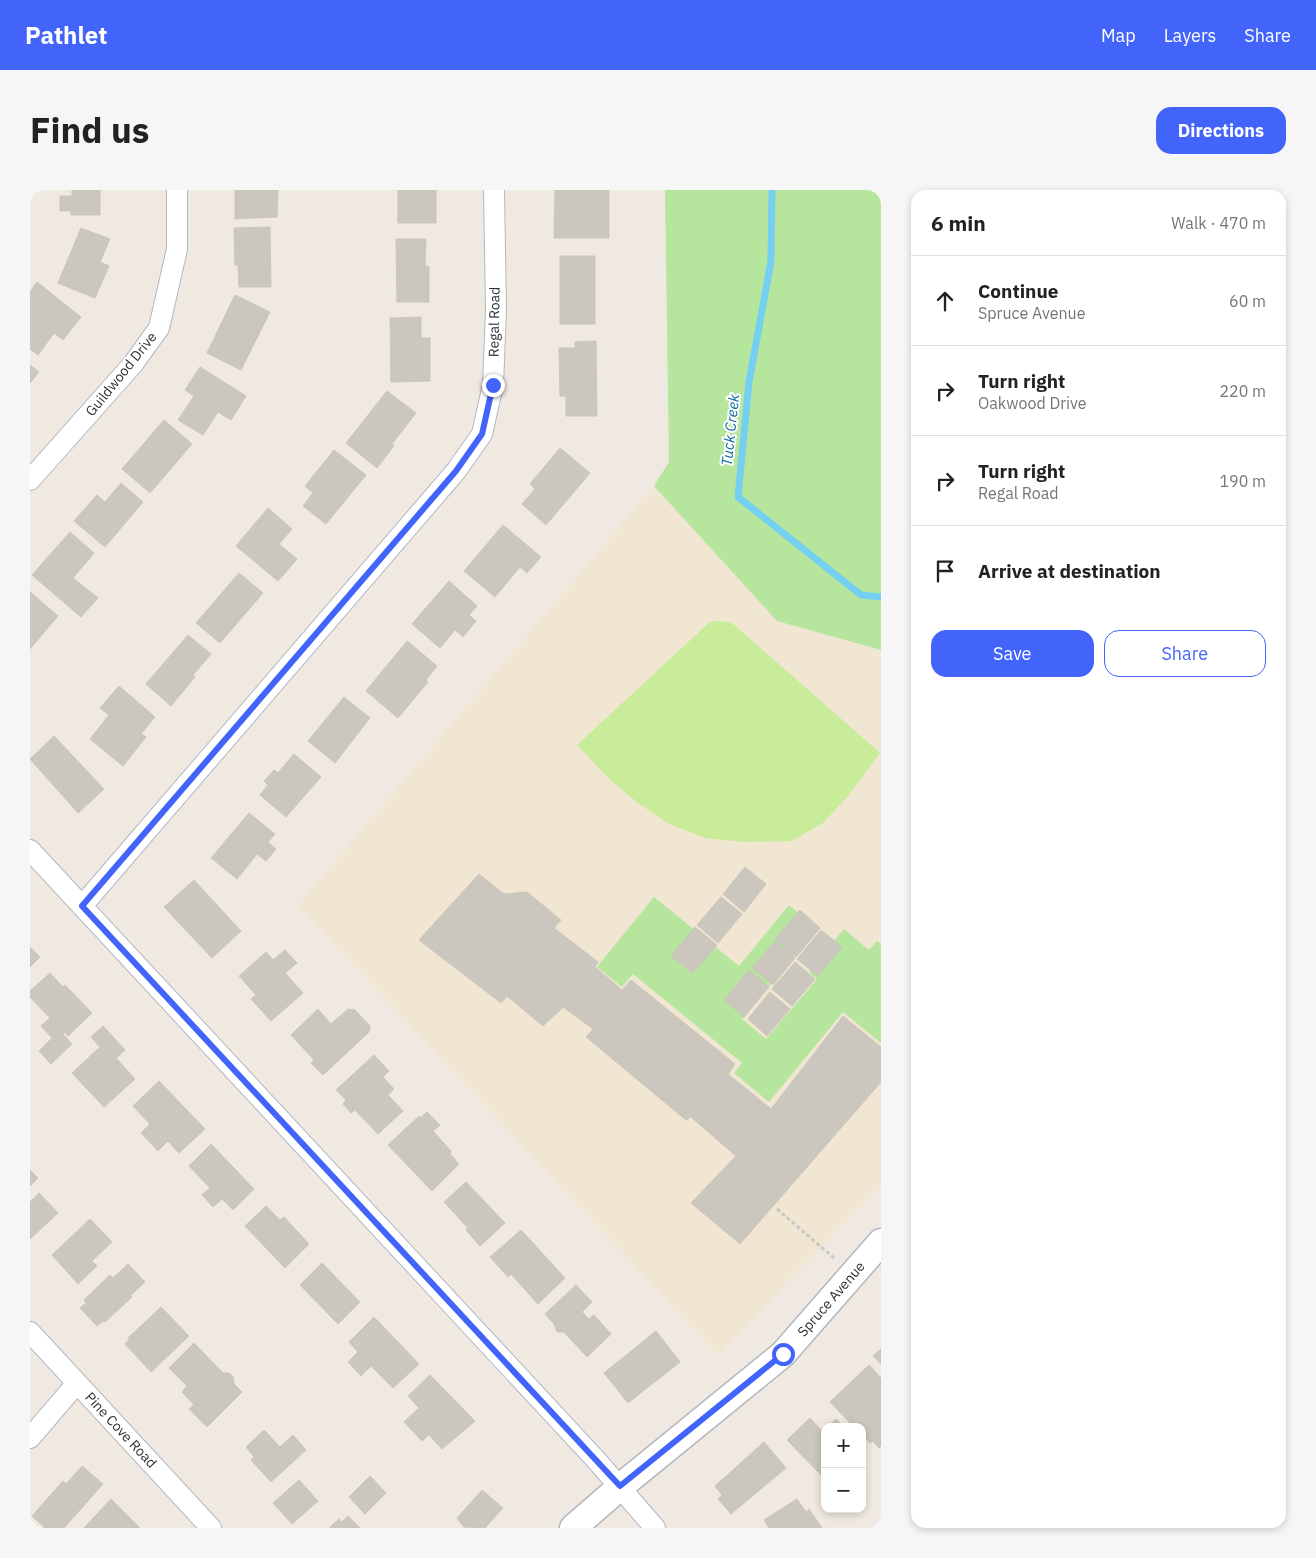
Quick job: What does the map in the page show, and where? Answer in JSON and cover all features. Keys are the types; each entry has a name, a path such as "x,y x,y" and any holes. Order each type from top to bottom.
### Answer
{"street":[{"name":"Guildwood Drive","path":"30,480 133,364 159,328 177,249 177,190"},
{"name":"Regal Road","path":"82,906 456,471 482,434 493,385 496,310 494,190"},
{"path":"30,850 620,1486 655,1528"},
{"name":"Spruce Avenue","path":"573,1528 620,1486 783,1354 881,1242"},
{"name":"Pine Cove Road","path":"30,1332 211,1528"},
{"path":"30,1438 77,1383"}],"path":[{"path":"777,1209 853,1274"}],"shaded area":[{"path":"654,486 777,621 881,650 881,1185 718,1355 298,905"}],"green space":[{"path":"665,190 881,190 881,650 777,621 654,486 669,462"},
{"path":"711,621 731,622 880,753 849,795 823,823 792,841 745,842 705,838 669,824 638,803 609,779 577,745"},
{"path":"654,897 739,966 789,905 817,928 742,1019 766,1039 817,979 809,972 844,929 869,950 877,941 881,944 881,1043 843,1012 769,1102 734,1073 742,1063 633,974 622,987 597,967"}],"building":[{"path":"72,190 100,190 100,215 71,215 71,211 60,211 60,196 72,196"},
{"path":"235,190 278,190 277,217 235,219"},
{"path":"398,190 436,190 436,223 398,223"},
{"path":"555,190 609,190 609,238 554,238"},
{"path":"270,227 271,287 239,287 238,265 235,265 234,228"},
{"path":"81,228 110,239 100,262 109,266 95,298 58,283"},
{"path":"396,239 426,239 425,266 429,267 429,302 397,302"},
{"path":"560,256 595,256 595,324 560,324"},
{"path":"37,282 81,317 63,340 54,333 38,355 30,349 30,292"},
{"path":"235,295 270,312 241,370 207,353"},
{"path":"421,317 421,338 430,338 430,381 391,382 390,318"},
{"path":"596,341 597,416 566,416 566,396 560,396 559,348 575,348 575,342"},
{"path":"30,365 39,372 30,383"},
{"path":"200,367 246,396 231,420 218,412 203,435 178,420 194,396 185,390"},
{"path":"387,391 416,413 392,444 394,446 377,468 346,443"},
{"path":"164,420 192,444 150,493 122,469"},
{"path":"560,448 590,473 546,525 522,504 535,489 530,484"},
{"path":"334,450 366,475 326,524 303,506 313,493 305,486"},
{"path":"121,483 143,502 105,547 74,521 97,495 105,502"},
{"path":"268,508 292,529 279,544 297,559 278,581 236,546"},
{"path":"503,525 541,557 527,573 520,567 495,597 464,571"},
{"path":"70,532 94,553 73,578 98,598 81,617 32,575"},
{"path":"239,573 263,593 220,643 196,623"},
{"path":"449,581 477,606 469,615 476,621 463,637 455,630 440,648 412,624"},
{"path":"30,592 58,616 30,649"},
{"path":"188,635 211,654 171,706 146,684"},
{"path":"407,641 437,666 426,680 428,682 398,718 366,691"},
{"path":"119,686 155,717 141,734 146,737 123,766 90,739 109,715 100,708"},
{"path":"344,697 370,718 335,763 308,741"},
{"path":"54,736 104,789 78,813 30,759"},
{"path":"294,754 321,777 286,817 260,795 268,785 264,781 274,770 278,773"},
{"path":"249,813 275,834 268,842 276,849 266,861 257,854 237,879 211,858"},
{"path":"745,867 766,884 744,912 723,894"},
{"path":"479,874 504,894 527,892 561,920 554,928 598,962 595,967 622,990 631,980 735,1064 728,1074 771,1109 843,1016 881,1047 881,1082 740,1244 691,1203 736,1156 691,1117 686,1120 586,1037 593,1029 563,1007 543,1026 507,996 501,1003 419,940"},
{"path":"194,880 241,931 212,958 164,907"},
{"path":"721,897 742,914 718,943 697,925"},
{"path":"800,910 820,928 796,957 775,939"},
{"path":"695,927 717,945 693,973 671,956"},
{"path":"821,930 842,947 818,976 797,959"},
{"path":"775,941 795,958 773,985 752,968"},
{"path":"30,947 40,957 30,967"},
{"path":"285,950 297,963 285,973 303,993 271,1021 251,999 256,995 239,976 266,952 273,960"},
{"path":"795,962 815,979 792,1006 772,989"},
{"path":"749,970 769,987 744,1017 724,1000"},
{"path":"50,973 63,987 65,985 92,1013 68,1036 65,1032 63,1034 72,1044 51,1064 39,1051 52,1038 41,1026 50,1018 30,997 30,991"},
{"path":"770,992 790,1009 767,1036 748,1019"},
{"path":"318,1009 331,1024 348,1009 355,1010 370,1026 369,1032 323,1075 311,1063 314,1060 291,1035"},
{"path":"103,1026 125,1050 116,1058 135,1079 104,1107 72,1073 100,1047 91,1037"},
{"path":"374,1055 389,1071 383,1077 394,1089 388,1095 403,1111 378,1134 355,1110 351,1113 343,1104 346,1100 336,1090"},
{"path":"159,1081 205,1129 179,1153 168,1141 158,1151 141,1133 150,1124 133,1106"},
{"path":"427,1112 440,1125 433,1131 451,1151 450,1154 459,1164 432,1191 388,1145 419,1116 420,1118"},
{"path":"211,1144 254,1189 233,1210 222,1199 213,1207 202,1195 210,1188 189,1166"},
{"path":"30,1170 38,1178 30,1186"},
{"path":"466,1182 505,1223 480,1246 466,1230 468,1228 444,1202"},
{"path":"39,1193 58,1213 30,1239 30,1202"},
{"path":"266,1206 280,1220 284,1217 309,1244 285,1268 245,1226"},
{"path":"90,1219 112,1242 92,1261 97,1266 78,1284 52,1255"},
{"path":"521,1230 565,1278 538,1304 511,1274 508,1277 490,1257"},
{"path":"322,1263 360,1302 338,1324 300,1285"},
{"path":"128,1264 145,1282 105,1322 103,1321 97,1326 80,1308 86,1303 84,1300 110,1275 113,1278"},
{"path":"576,1285 592,1302 582,1312 589,1319 594,1315 611,1334 587,1357 564,1332 557,1332 554,1324 545,1314"},
{"path":"161,1307 189,1336 151,1372 125,1344 129,1340 128,1338"},
{"path":"374,1317 419,1364 393,1388 371,1366 361,1376 348,1362 358,1352 349,1342"},
{"path":"656,1331 680,1362 628,1403 604,1373"},
{"path":"194,1343 223,1373 229,1373 233,1377 234,1384 242,1392 207,1427 189,1409 194,1405 182,1392 187,1386 169,1368"},
{"path":"881,1349 881,1364 873,1356"},
{"path":"869,1365 881,1378 881,1446 879,1448 873,1441 870,1443 866,1439 866,1423 850,1423 830,1402"},
{"path":"430,1375 475,1421 442,1449 429,1435 422,1441 404,1422 419,1408 408,1396"},
{"path":"810,1418 821,1430 821,1475 787,1440"},
{"path":"836,1419 840,1423 832,1423"},
{"path":"264,1430 280,1447 293,1435 306,1450 271,1482 251,1460 254,1457 246,1447"},
{"path":"764,1442 786,1468 731,1514 718,1499 722,1495 715,1486"},
{"path":"82,1466 103,1484 64,1528 45,1528 32,1516 63,1481 66,1484"},
{"path":"370,1476 386,1493 365,1514 349,1497"},
{"path":"299,1480 318,1501 292,1524 273,1503"},
{"path":"482,1490 503,1508 485,1528 464,1527 457,1518"},
{"path":"111,1499 140,1528 84,1528"},
{"path":"797,1499 806,1512 809,1509 822,1528 769,1528 764,1520"},
{"path":"348,1516 360,1528 329,1528 339,1519 342,1522"}],"waterway":[{"name":"Tuck Creek","path":"772,190 771,261 749,382 738,497 861,595 881,597"}],"route":[{"path":"493,385 482,434 456,471 82,906 620,1486 783,1354"}]}
